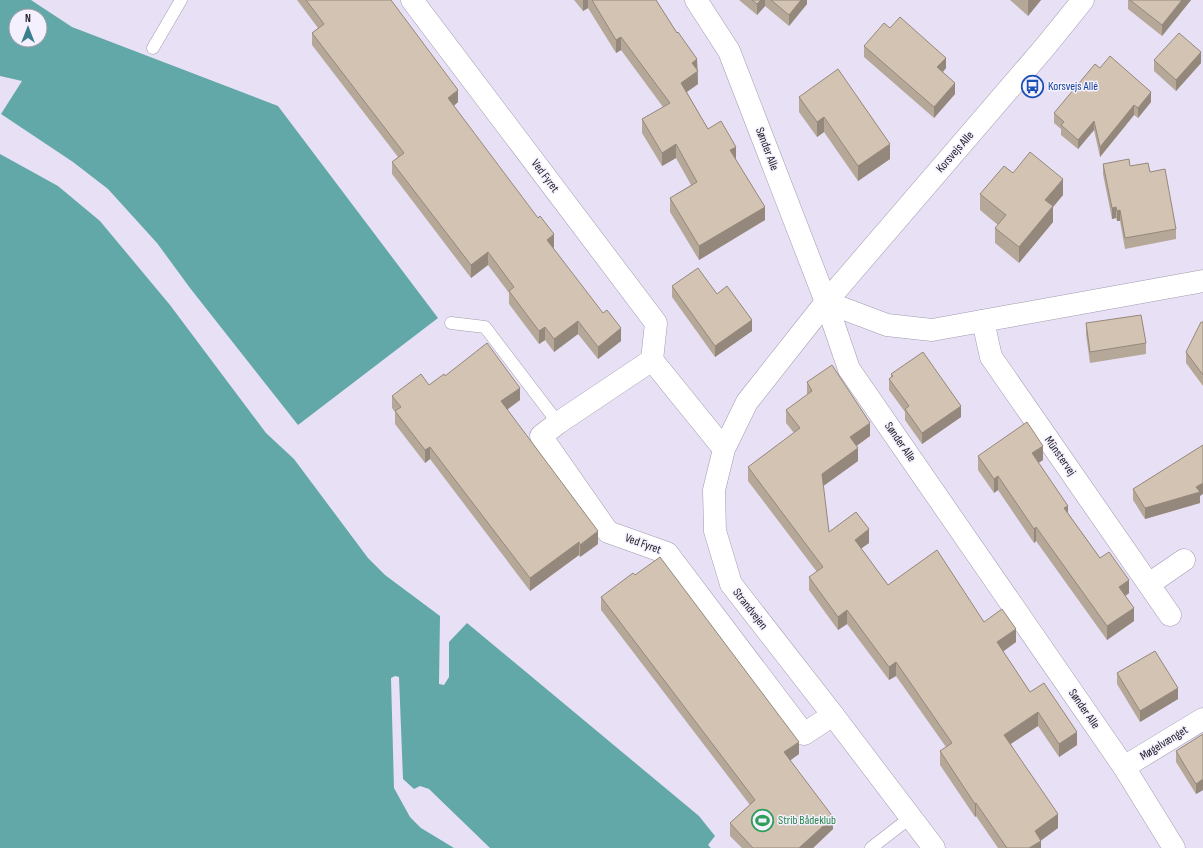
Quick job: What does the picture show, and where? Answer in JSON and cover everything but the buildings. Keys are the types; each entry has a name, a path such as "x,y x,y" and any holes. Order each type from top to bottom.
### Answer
{"street":[{"name":"Ved Fyret","path":"412,0 656,323 652,360 558,423 542,436 608,532 667,553 804,734 833,715"},
{"name":"Sønder Alle","path":"696,0 729,51 826,302 850,369 1124,767 1174,848"},
{"name":"Korsvejs Alle","path":"826,302 1083,0"},
{"path":"826,302 887,325 932,330 1203,282"},
{"name":"Strandvejen","path":"826,302 747,402 724,449 714,490 715,530 731,584 934,848"},
{"name":"Münstervej","path":"983,321 991,357 1170,615"},
{"path":"652,360 724,449"},
{"path":"1149,584 1184,560"},
{"name":"Møgelvænget","path":"1124,767 1203,719"}],"lane":[{"path":"152,48 180,0"},
{"path":"451,323 485,328 558,423"},
{"path":"871,848 911,817"}],"shaded area":[{"path":"0,0 31,0 43,8 8,8 8,48 48,48 48,11 72,27 278,106 438,318 298,425 190,288 157,243 108,189 73,162 1,114 22,81 0,76"},
{"path":"0,154 58,186 100,221 170,305 266,433 294,459 368,558 385,575 440,616 439,684 444,685 449,677 449,642 467,623 699,816 715,836 708,845 711,848 490,848 429,789 420,786 414,789 403,779 399,677 395,676 391,678 394,788 410,817 421,828 454,848 0,848"}],"place":[{"name":"Korsvejs Allé","path":"1033,86"},
{"name":"Strib Bådeklub","path":"763,820"}]}
